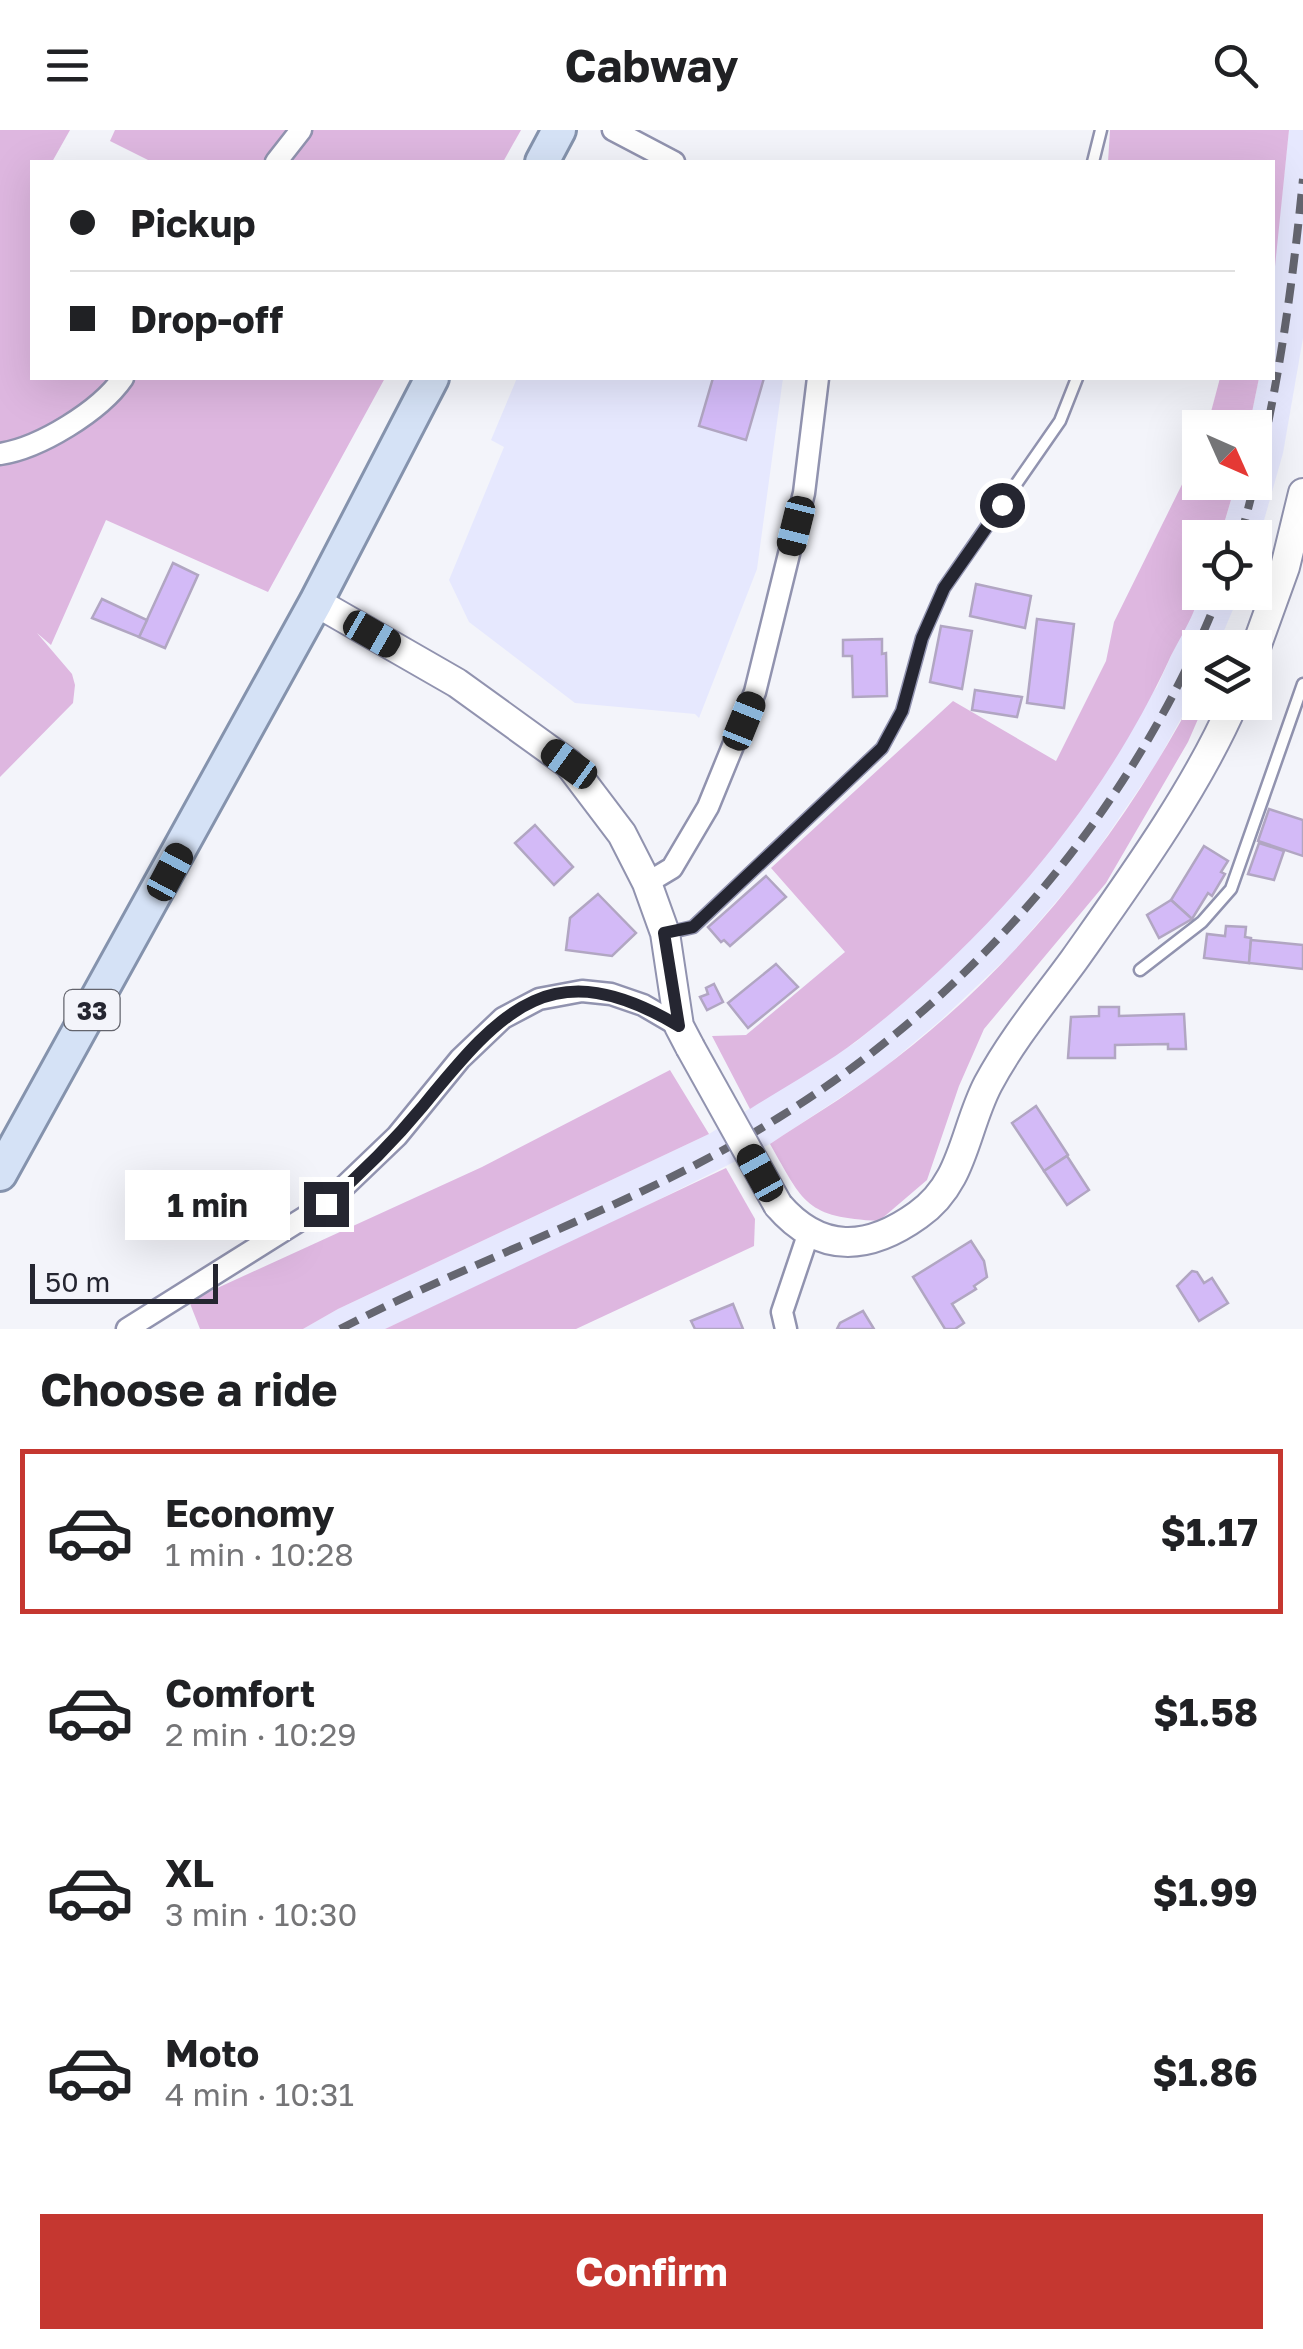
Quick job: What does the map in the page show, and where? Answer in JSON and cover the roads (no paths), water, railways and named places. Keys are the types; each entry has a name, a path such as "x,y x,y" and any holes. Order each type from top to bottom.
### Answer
{"main road":[{"path":"543,160 559,130"},
{"name":"33","path":"0,1174 316,602 431,380"}],"street":[{"path":"278,160 301,130"},
{"path":"613,130 670,160"},
{"path":"0,454 16,452 70,425 121,380"},
{"path":"647,884 672,868 708,807 755,692 804,494 818,380"},
{"path":"1262,630 1303,493"},
{"path":"316,602 457,683 569,764 622,834 647,884 664,933 684,1037 778,1205 809,1232 839,1243 879,1237 920,1214 938,1198 960,1164 986,1088 1019,1032 1134,870 1225,720"},
{"path":"126,1329 326,1204 396,1136 460,1059 503,1018 539,999 582,990 611,994 643,1005 684,1037"},
{"path":"786,1329 782,1312 809,1232"}],"lane":[{"path":"1094,160 1101,130"},
{"path":"664,933 693,927 882,748 902,711 922,638 944,588 1060,421 1076,380"},
{"path":"1140,970 1202,922 1231,888 1303,684"}],"railway":[{"path":"1244,520 1280,360 1303,179"},
{"path":"340,1329 726,1149 850,1069 918,1015 982,955 1041,891 1095,822 1143,749 1185,672 1212,610"}]}
